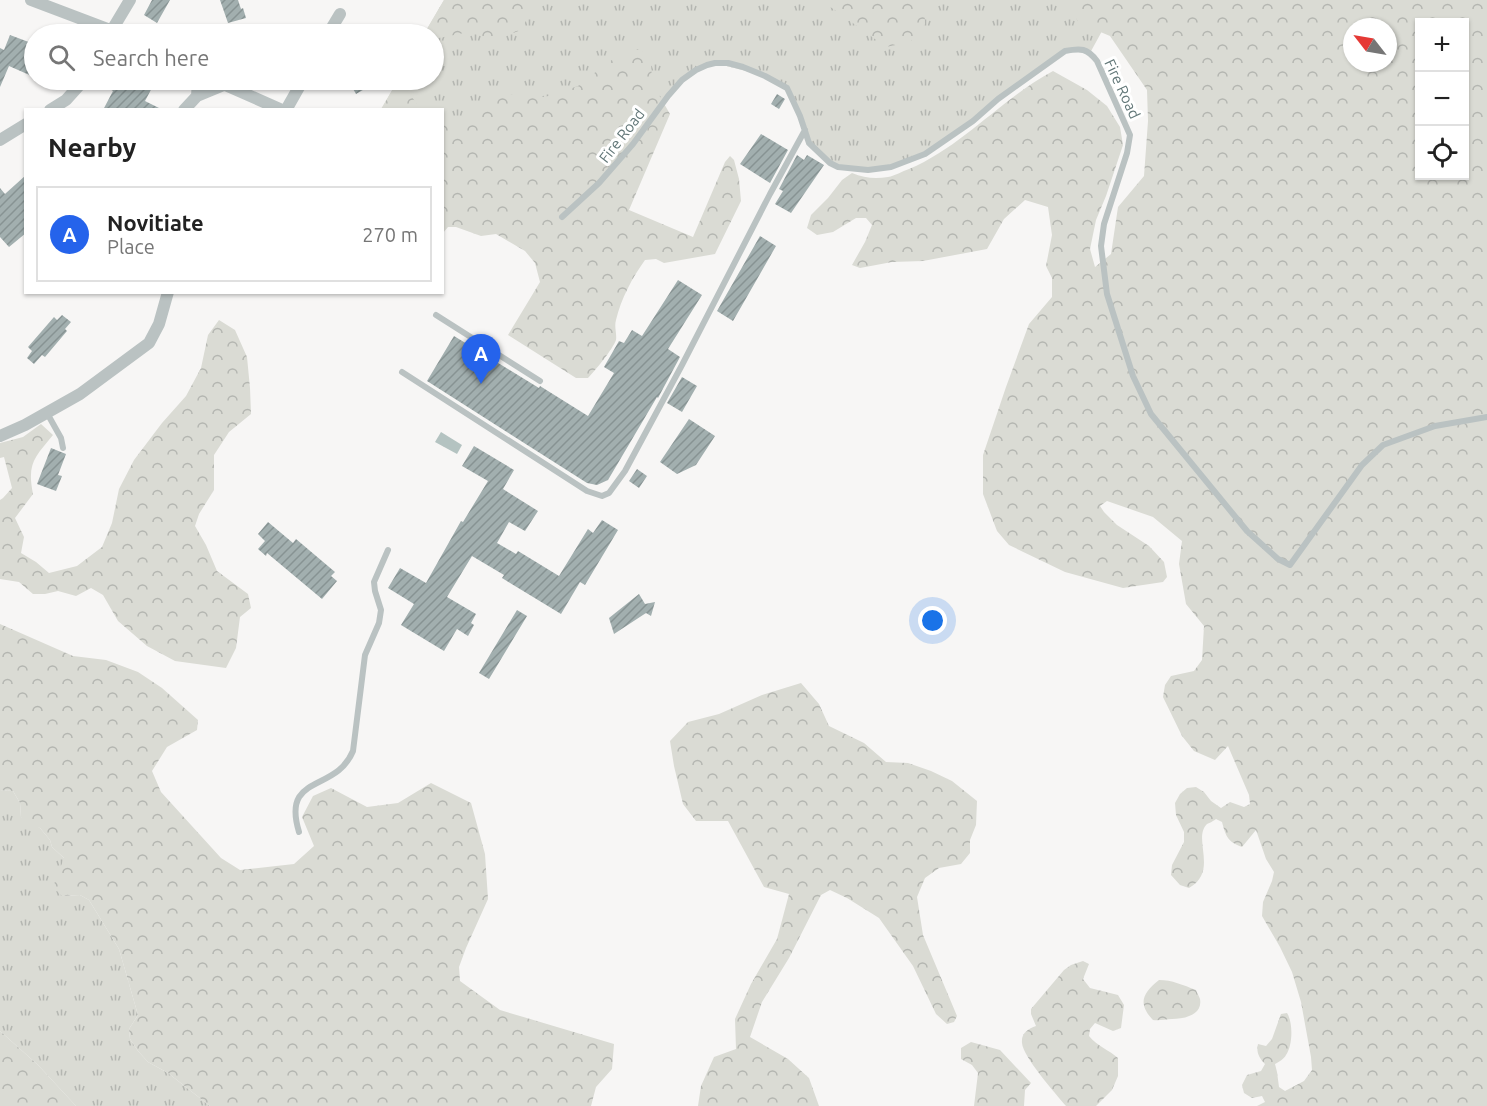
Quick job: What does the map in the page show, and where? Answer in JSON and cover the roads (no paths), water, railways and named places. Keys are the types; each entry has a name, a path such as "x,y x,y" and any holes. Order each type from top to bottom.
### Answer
{"street":[{"path":"31,0 89,24"},
{"path":"114,24 130,0"},
{"path":"334,24 340,14"},
{"path":"53,108 66,100 75,90"},
{"path":"197,90 197,96"},
{"path":"186,108 197,96 207,90"},
{"path":"238,90 279,108"},
{"path":"285,108 297,90"},
{"path":"0,140 24,125"},
{"path":"0,436 80,394 149,343 159,324 167,294"}],"lane":[{"name":"Fire Road","path":"562,217 599,183 633,144 682,80 707,65 729,63 743,67 787,88 809,143 830,163 838,167 868,170 891,167 926,154 1065,51 1078,48 1090,53 1097,61 1130,135 1127,153 1104,224 1101,246 1107,294 1133,376 1151,414 1247,531 1278,559 1290,565 1362,465 1383,445 1435,426 1487,417"},
{"path":"402,372 587,491 602,496 609,493 625,471 804,130"},
{"path":"436,315 540,381"},
{"path":"47,412 61,438 63,448"},
{"path":"299,832 294,811 299,796 306,789 341,769 347,764 353,751 365,655 379,623 381,610 374,582 388,550"}],"water":[{"path":"441,432 462,445 457,454 435,442"}],"place":[{"name":"Novitiate","path":"481,384"}]}
